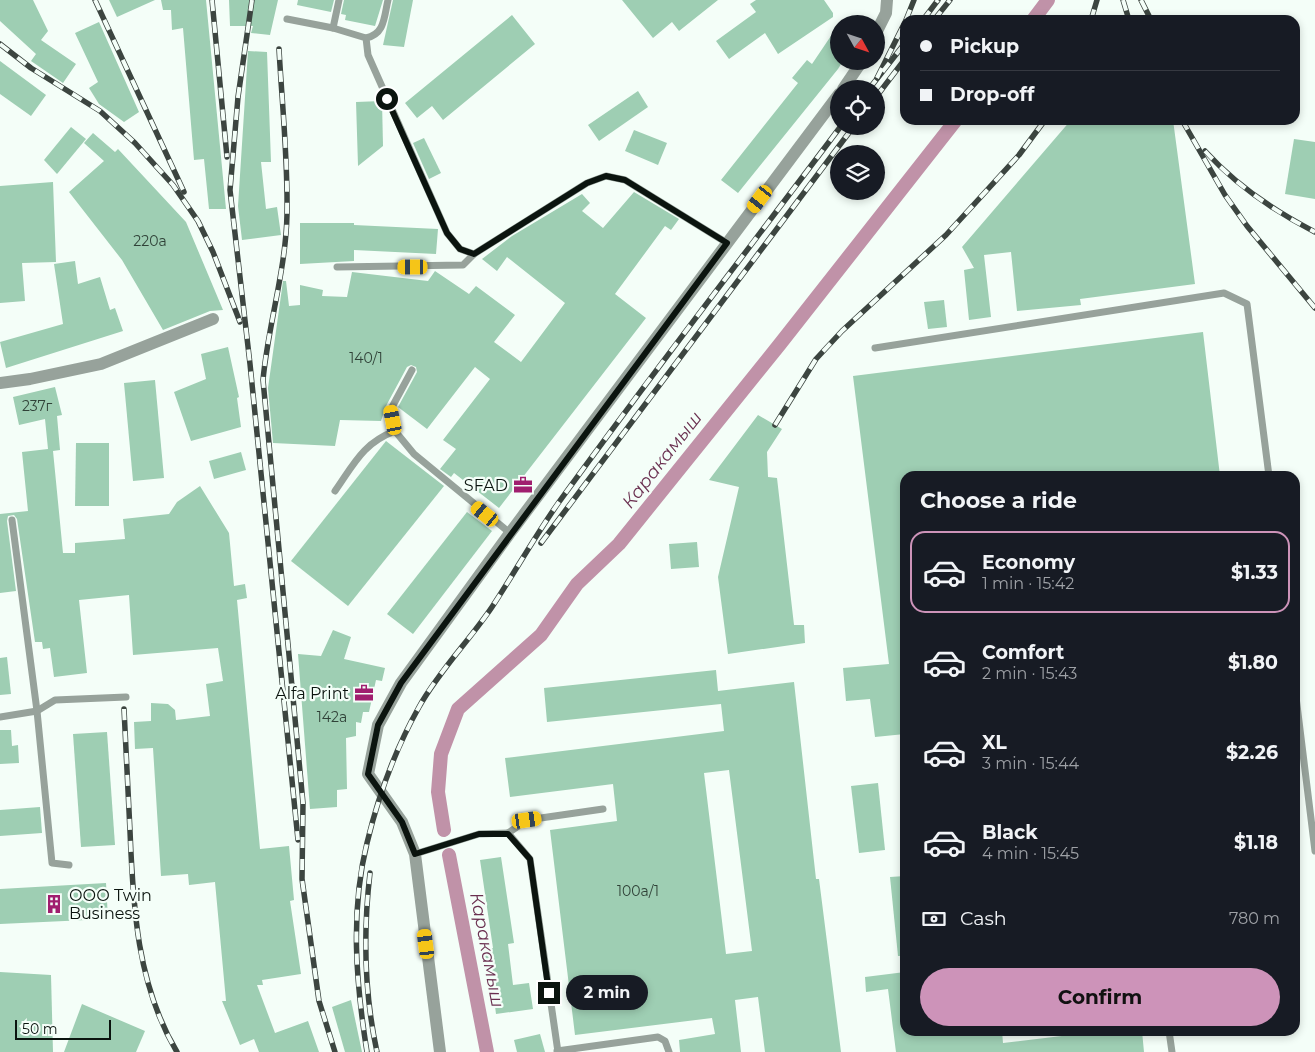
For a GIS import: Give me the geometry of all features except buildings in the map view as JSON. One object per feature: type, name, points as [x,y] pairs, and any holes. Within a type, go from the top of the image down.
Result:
[{"type":"street","points":[[885,15],[887,0]]},
{"type":"street","points":[[440,1052],[415,854],[402,822],[368,774],[378,725],[401,683],[510,533],[830,106]]},
{"type":"street","points":[[0,383],[30,379],[101,364],[213,319]]},
{"type":"lane","points":[[333,28],[339,0]]},
{"type":"lane","points":[[287,19],[333,28],[366,38],[374,36],[381,30],[388,0]]},
{"type":"lane","points":[[366,38],[368,55],[447,233],[460,249],[474,254]]},
{"type":"lane","points":[[337,267],[463,265],[474,254],[587,183],[606,176],[625,180],[727,243]]},
{"type":"lane","points":[[876,348],[1224,293],[1247,304],[1268,471]]},
{"type":"lane","points":[[412,370],[391,409],[395,431],[414,454],[510,533]]},
{"type":"lane","points":[[335,491],[369,444],[378,437],[395,431]]},
{"type":"lane","points":[[12,520],[37,711],[52,863],[69,865]]},
{"type":"lane","points":[[0,717],[37,711],[55,700],[126,697]]},
{"type":"lane","points":[[1300,730],[1315,851]]},
{"type":"lane","points":[[415,854],[479,834],[508,834],[527,820],[603,809]]},
{"type":"lane","points":[[508,834],[530,859],[557,1051],[658,1037],[665,1042],[669,1052]]},
{"type":"lane","points":[[1170,1036],[1172,1052]]},
{"type":"waterway","name":"Каракамыш","points":[[1037,15],[1048,0]]},
{"type":"waterway","name":"Каракамыш","points":[[444,830],[438,792],[441,754],[458,709],[541,635],[577,584],[619,544],[780,344],[952,125]]},
{"type":"waterway","name":"Каракамыш","points":[[449,855],[487,1052]]},
{"type":"railway","points":[[95,0],[184,192]]},
{"type":"railway","points":[[212,0],[227,157]]},
{"type":"railway","points":[[252,0],[238,97],[230,190],[250,364],[298,840]]},
{"type":"railway","points":[[908,15],[914,0]]},
{"type":"railway","points":[[927,15],[938,0]]},
{"type":"railway","points":[[938,15],[950,0]]},
{"type":"railway","points":[[1092,15],[1097,0]]},
{"type":"railway","points":[[1123,0],[1128,15]]},
{"type":"railway","points":[[1141,0],[1148,15]]},
{"type":"railway","points":[[877,78],[900,32]]},
{"type":"railway","points":[[0,44],[31,68],[100,111],[135,143],[173,185],[198,221],[213,252],[240,322]]},
{"type":"railway","points":[[279,49],[286,152],[286,235],[263,380],[303,803],[302,879],[319,1001],[335,1052]]},
{"type":"railway","points":[[876,80],[900,49]]},
{"type":"railway","points":[[885,85],[900,66]]},
{"type":"railway","points":[[775,425],[816,359],[842,331],[946,235],[1019,155],[1041,125]]},
{"type":"railway","points":[[1185,125],[1225,195],[1247,226],[1315,308]]},
{"type":"railway","points":[[367,1052],[356,948],[358,895],[367,843],[382,791],[395,756],[419,707],[436,681],[492,607],[559,502],[834,135]]},
{"type":"railway","points":[[541,543],[847,135]]},
{"type":"railway","points":[[1205,151],[1256,196],[1315,232]]},
{"type":"railway","points":[[124,709],[133,888],[140,945],[145,973],[153,1000],[177,1052]]},
{"type":"railway","points":[[370,873],[366,918],[366,962],[369,1007],[377,1052]]},
{"type":"place","name":"SFAD","points":[[523,485]]},
{"type":"place","name":"Alfa Print","points":[[364,693]]},
{"type":"place","name":"ООО Twin Business","points":[[54,904]]},
{"type":"route","points":[[387,99],[447,233],[460,249],[474,254],[587,183],[606,176],[625,180],[727,243],[510,533],[401,683],[378,725],[368,774],[402,822],[415,854],[479,834],[508,834],[530,859],[549,993]]}]
